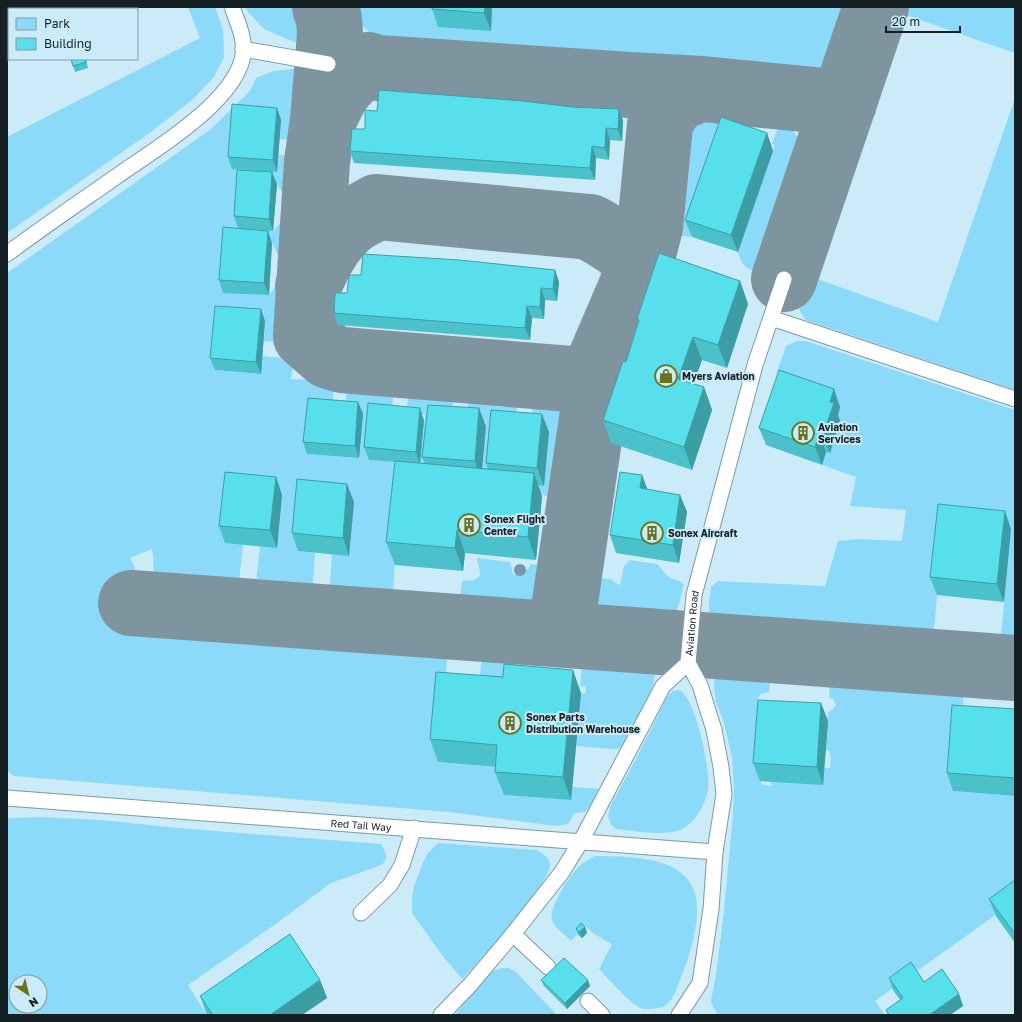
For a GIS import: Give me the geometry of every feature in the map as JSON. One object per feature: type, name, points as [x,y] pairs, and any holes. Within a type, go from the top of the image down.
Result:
[{"type":"lane","points":[[7,254],[192,123],[230,85],[242,60],[243,49],[242,33],[232,7]]},
{"type":"lane","points":[[243,49],[328,64]]},
{"type":"lane","name":"Aviation Road","points":[[679,1015],[700,983],[710,909],[715,852],[724,794],[721,767],[714,730],[700,685],[688,663],[694,595],[755,365],[784,279]]},
{"type":"lane","points":[[771,318],[1015,399]]},
{"type":"lane","points":[[441,1015],[469,986],[513,934],[562,872],[581,841],[663,686],[688,663]]},
{"type":"lane","name":"Red Tail Way","points":[[7,798],[715,852]]},
{"type":"lane","points":[[361,913],[390,885],[402,865],[414,828]]},
{"type":"lane","points":[[513,934],[548,967]]},
{"type":"lane","points":[[588,1001],[602,1015]]},
{"type":"green space","points":[[188,7],[215,7],[223,30],[224,57],[214,77],[192,100],[148,134],[7,233],[7,137],[200,38]]},
{"type":"green space","points":[[245,7],[304,7],[317,46],[299,44],[264,29]]},
{"type":"green space","points":[[346,7],[855,7],[843,48],[832,66],[825,73],[813,80],[792,84],[401,52],[370,33],[350,14]]},
{"type":"green space","points":[[899,7],[1015,7],[1015,53],[897,12]]},
{"type":"green space","points":[[294,69],[306,75],[315,82],[311,142],[280,139],[281,120],[277,172],[279,155],[309,157],[308,202],[288,202],[277,184],[273,231],[287,215],[306,217],[302,265],[283,264],[272,243],[223,292],[269,295],[282,278],[301,279],[295,343],[264,341],[265,321],[215,370],[260,374],[262,356],[294,359],[291,379],[334,381],[332,412],[308,454],[359,458],[344,413],[348,381],[394,385],[392,408],[369,460],[420,464],[425,415],[407,409],[409,386],[455,390],[452,409],[427,486],[395,565],[392,602],[329,597],[332,554],[349,555],[354,502],[298,551],[315,553],[312,596],[255,591],[260,547],[277,548],[243,545],[238,590],[162,584],[154,579],[152,549],[130,558],[136,571],[137,581],[124,582],[122,621],[448,648],[438,762],[505,768],[504,795],[571,800],[572,787],[601,789],[595,800],[585,812],[575,813],[568,824],[557,826],[449,812],[14,776],[7,771],[7,273],[211,129],[250,91],[256,78],[273,71]]},
{"type":"green space","points":[[1015,98],[1015,390],[806,320],[800,310],[799,301],[805,281],[812,277],[938,322]]},
{"type":"green space","points":[[709,108],[733,108],[735,112],[692,237],[671,235],[668,232],[679,127],[684,118]]},
{"type":"green space","points":[[781,119],[787,123],[798,139],[802,151],[803,165],[776,249],[766,274],[756,272],[745,266],[738,252],[775,145],[772,144]]},
{"type":"green space","points":[[796,341],[806,341],[1015,410],[1015,649],[1000,647],[1011,529],[937,595],[933,641],[724,627],[713,621],[709,612],[709,599],[711,587],[718,581],[825,586],[838,541],[860,539],[902,541],[906,510],[850,506],[856,477],[822,465],[826,452],[830,453],[840,421],[780,381],[777,372],[786,346]]},
{"type":"green space","points":[[468,390],[518,395],[515,429],[492,481],[479,486],[486,422],[475,419],[468,410]]},
{"type":"green space","points":[[534,396],[573,400],[584,414],[571,499],[545,496],[538,492],[539,485],[544,485],[549,432],[530,431]]},
{"type":"green space","points":[[477,558],[510,562],[513,574],[526,571],[531,564],[536,565],[546,560],[560,561],[553,600],[548,607],[531,613],[459,607],[462,581],[474,580],[480,576]]},
{"type":"green space","points":[[630,560],[657,564],[667,576],[684,585],[676,614],[671,620],[658,622],[623,621],[597,618],[585,613],[581,603],[583,580],[593,578],[606,579],[612,580],[620,585],[624,566]]},
{"type":"green space","points":[[482,648],[516,650],[512,687],[479,693]]},
{"type":"green space","points":[[583,656],[649,660],[654,668],[655,678],[639,718],[625,744],[618,749],[576,746],[581,693],[585,694],[586,687],[580,686]]},
{"type":"green space","points":[[720,667],[771,669],[769,692],[760,694],[757,701],[759,703],[761,784],[771,786],[771,782],[824,768],[830,768],[830,751],[825,750],[828,712],[836,705],[833,699],[829,697],[831,673],[964,684],[963,706],[960,704],[957,706],[953,791],[1015,796],[1015,901],[875,1001],[885,1015],[718,1015],[713,1007],[711,1001],[716,975],[724,911],[734,787],[732,758],[724,723],[716,702],[714,688],[715,673]]},
{"type":"green space","points":[[679,690],[691,706],[705,752],[708,790],[705,801],[696,818],[682,829],[667,833],[649,833],[616,829],[611,824],[609,819],[610,807],[667,697],[673,691]]},
{"type":"green space","points":[[41,817],[101,820],[178,828],[381,844],[386,859],[379,866],[331,883],[277,923],[188,985],[207,1015],[7,1015],[7,819]]},
{"type":"green space","points":[[438,843],[536,850],[541,852],[550,862],[547,875],[526,905],[462,979],[442,955],[412,913],[414,886],[428,853]]},
{"type":"green space","points":[[595,856],[614,856],[655,861],[672,867],[681,873],[692,886],[696,896],[697,907],[695,933],[688,959],[675,993],[672,999],[665,1006],[647,1009],[639,1007],[627,998],[599,969],[612,944],[594,934],[585,926],[571,941],[552,921],[553,908],[565,884],[579,866]]},
{"type":"green space","points":[[508,968],[516,972],[557,1015],[455,1015],[474,990],[492,971]]},
{"type":"building","points":[[432,7],[485,7],[484,13],[432,9]]},
{"type":"building","points":[[71,60],[85,60],[86,62],[73,66]]},
{"type":"building","points":[[379,90],[523,101],[572,107],[619,109],[618,129],[606,128],[605,148],[592,146],[590,168],[350,151],[352,129],[365,129],[365,110],[377,111]]},
{"type":"building","points":[[232,104],[277,108],[273,160],[228,157]]},
{"type":"building","points":[[721,117],[767,133],[731,235],[685,220]]},
{"type":"building","points":[[237,170],[272,172],[269,219],[234,216]]},
{"type":"building","points":[[223,227],[268,231],[264,283],[219,280]]},
{"type":"building","name":"Myers Aviation","points":[[659,253],[740,281],[718,345],[693,337],[678,379],[704,387],[684,447],[603,420],[623,361],[626,362],[639,320],[637,319]]},
{"type":"building","points":[[363,254],[459,260],[555,270],[553,289],[541,288],[540,307],[527,306],[525,328],[334,313],[335,293],[347,293],[349,275],[361,275]]},
{"type":"building","points":[[215,306],[261,309],[256,362],[210,358]]},
{"type":"building","name":"Aviation Services","points":[[779,370],[834,389],[830,402],[834,403],[823,435],[819,434],[815,447],[759,428]]},
{"type":"building","points":[[308,398],[358,402],[355,446],[303,442]]},
{"type":"building","points":[[368,403],[420,408],[416,452],[364,447]]},
{"type":"building","points":[[428,405],[479,408],[475,461],[422,457]]},
{"type":"building","points":[[491,410],[542,414],[537,468],[486,463]]},
{"type":"building","name":"Sonex Flight Center","points":[[395,461],[534,473],[528,537],[457,530],[455,548],[386,542]]},
{"type":"building","points":[[225,472],[276,477],[270,530],[219,526]]},
{"type":"building","name":"Sonex Aircraft","points":[[620,472],[642,475],[640,488],[680,495],[673,545],[610,535]]},
{"type":"building","points":[[297,479],[347,484],[343,538],[292,533]]},
{"type":"building","points":[[938,504],[1005,511],[997,584],[930,577]]},
{"type":"building","name":"Sonex Parts Distribution Warehouse","points":[[504,664],[573,670],[563,777],[495,772],[497,745],[430,739],[436,672],[503,677]]},
{"type":"building","points":[[758,700],[821,703],[817,767],[753,763]]},
{"type":"building","points":[[952,705],[1015,709],[1015,778],[947,773]]},
{"type":"building","points":[[1015,880],[1015,934],[989,899]]},
{"type":"building","points":[[581,923],[585,927],[579,932],[576,929]]},
{"type":"building","points":[[290,934],[320,980],[270,1015],[213,1015],[200,996]]},
{"type":"building","points":[[564,958],[588,980],[565,1003],[541,980]]},
{"type":"building","points":[[911,962],[924,982],[942,969],[959,994],[929,1015],[889,1015],[886,1010],[903,998],[889,978]]},
{"type":"taxiway","points":[[323,120],[330,35],[329,19],[325,7]]},
{"type":"taxiway","points":[[784,279],[876,7]]},
{"type":"taxiway","points":[[702,89],[681,97],[671,105],[663,117],[660,125],[650,227],[644,250],[631,288],[601,358],[592,374],[583,380],[342,360],[329,356],[306,336],[317,162],[323,120],[337,92],[357,71],[368,65],[378,68],[702,89],[844,103]]},
{"type":"taxiway","points":[[308,286],[321,259],[337,235],[352,221],[377,207],[590,227],[612,240],[625,250],[635,263],[637,271]]},
{"type":"taxiway","points":[[585,635],[570,624],[565,615],[565,602],[601,358]]},
{"type":"taxiway","points":[[131,603],[1015,668]]},
{"type":"place","name":"Myers Aviation","points":[[666,376]]},
{"type":"place","name":"Aviation Services","points":[[803,433]]},
{"type":"place","name":"Sonex Flight Center","points":[[469,525]]},
{"type":"place","name":"Sonex Aircraft","points":[[652,533]]},
{"type":"place","name":"Sonex Parts Distribution Warehouse","points":[[510,723]]}]
